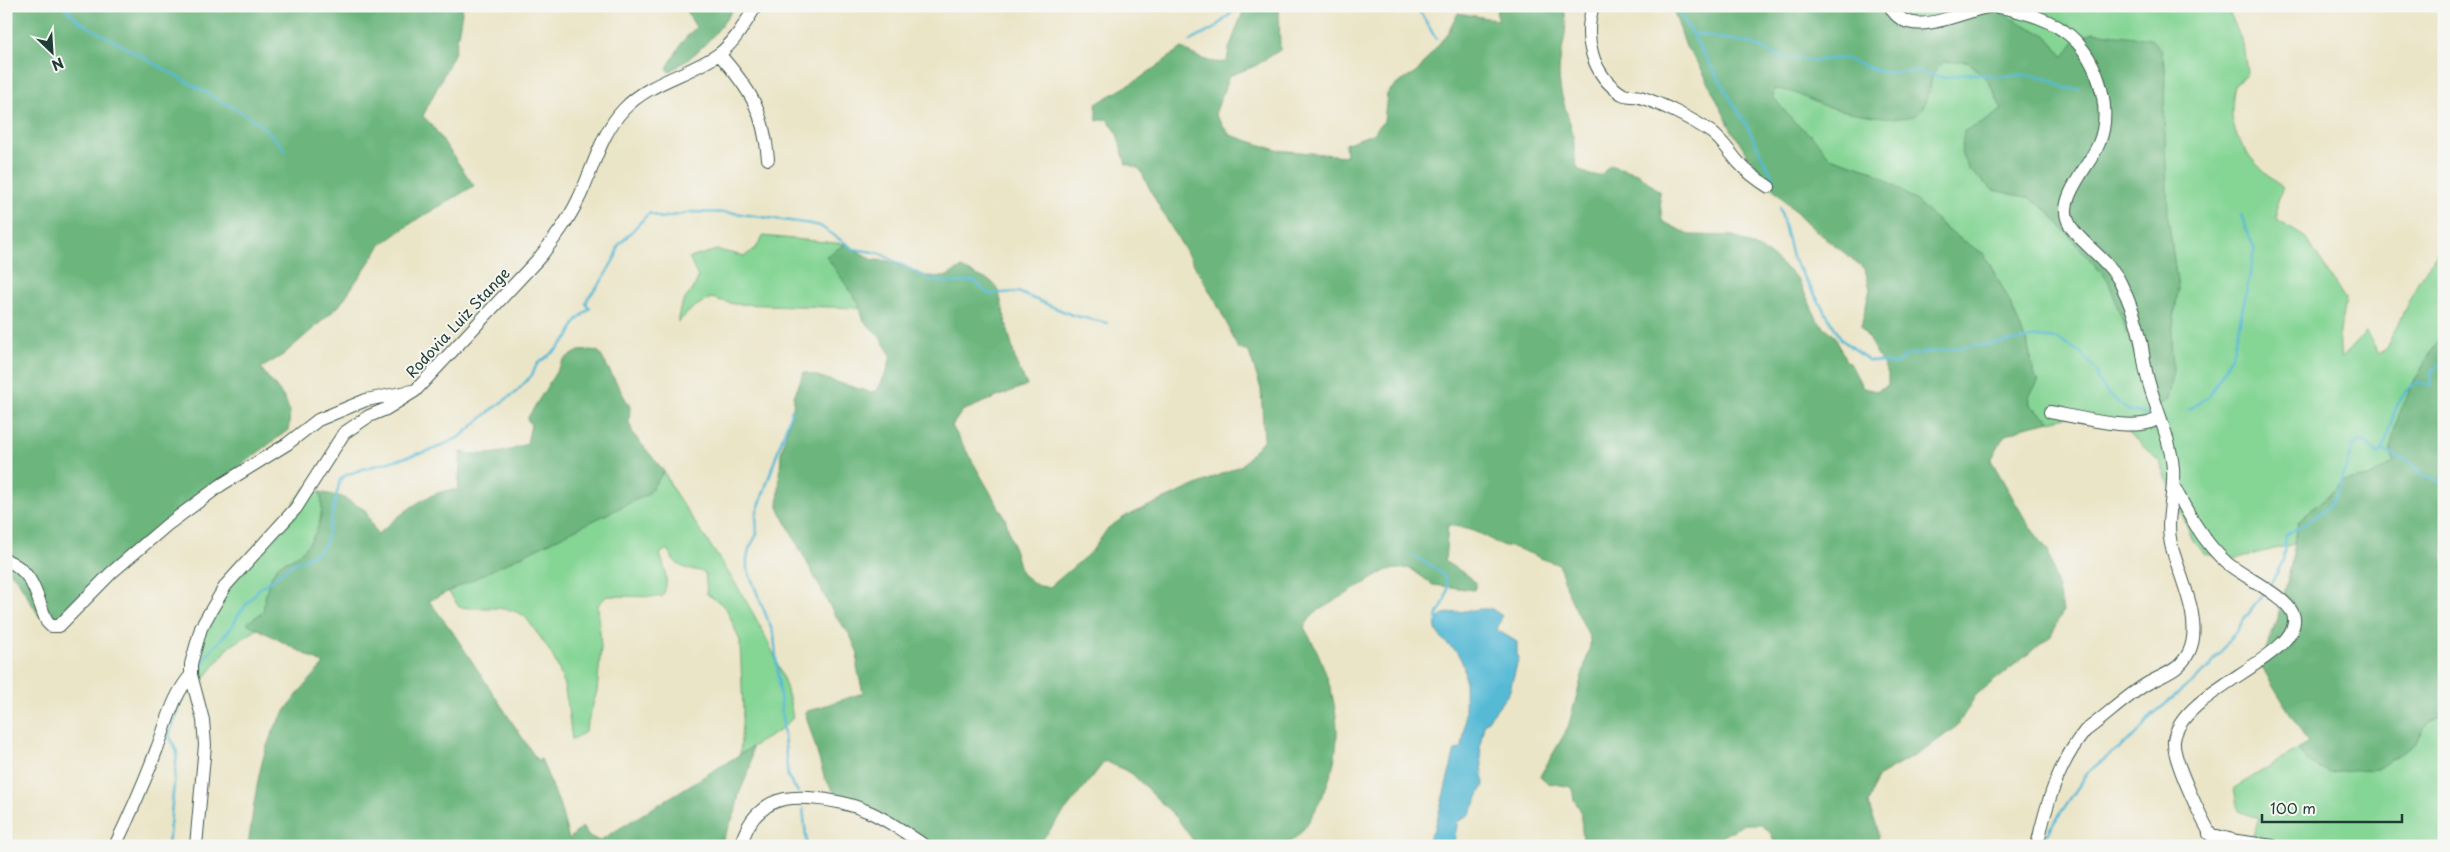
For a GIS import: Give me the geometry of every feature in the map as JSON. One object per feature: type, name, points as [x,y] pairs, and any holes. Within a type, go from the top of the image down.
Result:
[{"type":"street","name":"Rodovia Luiz Stange","points":[[196,846],[205,745],[202,720],[191,675],[191,664],[202,628],[226,585],[296,508],[333,446],[344,433],[356,424],[415,391],[540,257],[559,233],[578,201],[603,139],[625,108],[654,88],[719,54],[729,44],[756,6]]},
{"type":"street","points":[[1593,6],[1588,40],[1596,64],[1609,82],[1623,95],[1638,96],[1653,102],[1710,132],[1724,143],[1746,170],[1769,187]]},
{"type":"street","points":[[1890,6],[1900,19],[1918,24],[1930,23],[1981,7],[1993,6],[2024,12],[2065,31],[2087,56],[2103,99],[2105,122],[2100,141],[2090,163],[2068,196],[2067,220],[2109,265],[2120,282],[2140,337],[2146,374],[2173,467],[2169,535],[2191,613],[2191,648],[2179,667],[2146,685],[2085,731],[2078,740],[2055,782],[2042,822],[2038,846]]},
{"type":"street","points":[[719,54],[740,78],[757,104],[766,135],[768,159]]},
{"type":"street","points":[[6,560],[25,573],[36,590],[48,622],[52,626],[59,626],[111,573],[167,525],[221,486],[281,448],[318,420],[366,400],[406,390],[415,391]]},
{"type":"street","points":[[2050,412],[2130,424],[2146,424],[2154,422],[2159,417]]},
{"type":"street","points":[[2173,485],[2212,546],[2227,563],[2271,592],[2288,606],[2293,613],[2292,632],[2275,651],[2215,690],[2180,725],[2175,735],[2176,759],[2209,834],[2218,846]]},
{"type":"street","points":[[115,846],[157,749],[173,704],[182,686],[191,675]]},
{"type":"street","points":[[740,846],[753,819],[770,803],[788,798],[847,802],[868,811],[925,846]]},
{"type":"street","points":[[2209,834],[2237,841],[2273,846]]},
{"type":"green space","points":[[6,6],[463,6],[455,52],[423,116],[432,125],[474,186],[416,220],[381,245],[339,306],[283,355],[261,368],[287,404],[290,420],[288,430],[165,522],[57,624],[39,616],[19,582],[6,568]]},
{"type":"green space","points":[[683,6],[735,6],[721,26],[698,51],[669,72],[667,68],[683,41],[696,27]]},
{"type":"green space","points":[[1245,6],[1279,6],[1280,50],[1255,66],[1229,76],[1215,114],[1230,135],[1277,150],[1346,156],[1345,144],[1372,134],[1384,121],[1387,94],[1394,86],[1417,72],[1449,31],[1458,13],[1499,20],[1496,12],[1500,6],[1563,6],[1566,23],[1559,81],[1572,130],[1574,155],[1579,170],[1593,176],[1601,175],[1610,165],[1637,173],[1659,191],[1662,221],[1690,235],[1734,236],[1769,254],[1798,279],[1818,321],[1835,336],[1846,361],[1850,363],[1863,388],[1876,391],[1888,385],[1888,373],[1861,326],[1870,289],[1865,269],[1809,225],[1763,178],[1731,129],[1701,68],[1686,47],[1672,6],[1881,6],[1885,13],[1902,22],[1991,9],[2046,35],[2064,57],[2074,42],[2093,32],[2151,39],[2161,49],[2165,68],[2164,115],[2168,217],[2178,290],[2171,341],[2173,371],[2167,400],[2159,404],[2140,369],[2108,280],[2048,211],[2030,198],[1993,190],[1969,170],[1961,153],[1964,131],[1981,124],[2002,110],[1989,82],[1968,61],[1943,62],[1932,77],[1922,109],[1919,113],[1902,118],[1873,116],[1845,111],[1825,106],[1781,89],[1774,89],[1773,97],[1792,120],[1814,138],[1830,157],[1873,171],[1916,201],[1947,230],[1984,254],[2007,296],[2028,346],[2035,378],[2039,381],[2029,396],[2030,405],[2051,421],[2025,427],[2004,436],[1991,460],[2029,526],[2048,550],[2063,611],[2051,636],[1976,695],[1957,726],[1926,749],[1877,777],[1868,804],[1877,826],[1879,846],[1776,846],[1771,834],[1761,824],[1745,824],[1704,846],[1681,846],[1675,840],[1663,846],[1616,846],[1609,842],[1583,840],[1580,809],[1574,800],[1572,787],[1548,783],[1540,776],[1568,728],[1590,646],[1590,638],[1567,591],[1559,564],[1513,547],[1498,544],[1473,531],[1448,525],[1445,561],[1473,580],[1476,584],[1474,590],[1433,585],[1410,568],[1387,570],[1314,613],[1304,627],[1318,654],[1332,696],[1336,714],[1336,750],[1333,768],[1318,805],[1300,833],[1285,845],[1257,847],[1197,846],[1177,818],[1131,773],[1105,761],[1037,846],[920,846],[869,819],[835,793],[825,779],[805,712],[863,693],[857,667],[858,653],[850,635],[834,614],[778,507],[781,453],[793,408],[794,396],[804,372],[869,392],[877,391],[887,371],[891,355],[879,336],[864,321],[858,302],[826,256],[846,244],[873,260],[889,261],[926,276],[945,277],[961,268],[992,282],[998,289],[1016,363],[1027,385],[962,411],[952,426],[1005,518],[1021,573],[1038,586],[1050,587],[1092,551],[1108,528],[1126,516],[1242,465],[1264,439],[1261,389],[1249,352],[1238,349],[1228,325],[1151,192],[1140,169],[1126,164],[1116,131],[1107,119],[1097,121],[1096,104],[1139,79],[1182,48],[1209,61],[1227,62],[1229,49]]},
{"type":"green space","points":[[1881,6],[2227,6],[2243,44],[2247,73],[2235,84],[2232,111],[2234,127],[2247,153],[2268,176],[2283,188],[2277,200],[2277,220],[2306,238],[2345,299],[2339,338],[2341,358],[2366,332],[2379,353],[2385,350],[2419,280],[2444,243],[2444,330],[2412,385],[2396,426],[2390,453],[2395,462],[2369,477],[2344,481],[2298,522],[2295,544],[2234,559],[2205,554],[2194,542],[2159,461],[2123,428],[2075,415],[2051,421],[2030,405],[2029,396],[2039,381],[2035,378],[2028,346],[2007,296],[1984,254],[1947,230],[1916,201],[1873,171],[1830,157],[1814,138],[1792,120],[1773,97],[1774,89],[1790,90],[1825,106],[1865,114],[1930,93],[1932,76],[1943,61],[1968,61],[1989,82],[2002,110],[1981,124],[1964,132],[1993,190],[2030,198],[2048,211],[2108,280],[2118,304],[2173,371],[2171,341],[2178,290],[2168,217],[2164,115],[2165,68],[2064,57],[2046,35],[1902,22],[1885,13]]},
{"type":"green space","points":[[763,236],[846,244],[827,256],[858,302],[860,308],[734,304],[711,298],[694,307],[678,322],[683,302],[696,284],[698,277],[689,258],[717,250],[745,256],[756,248]]},
{"type":"green space","points":[[2444,330],[2444,715],[2427,724],[2415,744],[2377,769],[2330,773],[2307,761],[2298,749],[2308,743],[2260,664],[2284,594],[2298,522],[2344,481],[2369,477],[2394,462],[2391,448],[2399,414],[2417,376]]},
{"type":"green space","points":[[591,350],[599,352],[630,407],[629,423],[634,435],[664,471],[648,494],[429,601],[452,631],[537,760],[541,759],[559,803],[569,839],[582,827],[589,836],[599,841],[752,747],[750,768],[739,794],[735,813],[720,846],[248,846],[261,766],[271,735],[294,699],[324,664],[247,623],[263,612],[269,583],[277,567],[298,555],[314,535],[322,509],[320,492],[342,497],[365,510],[377,535],[414,505],[436,494],[458,490],[461,452],[495,453],[527,443],[531,425],[527,419],[564,359],[579,351]]},
{"type":"green space","points":[[664,471],[672,488],[726,569],[761,628],[776,658],[786,688],[793,718],[779,731],[740,754],[743,710],[740,641],[727,610],[707,594],[705,572],[692,570],[678,564],[667,549],[660,554],[666,581],[662,597],[607,596],[598,605],[601,648],[597,691],[585,732],[572,740],[564,684],[560,672],[547,647],[527,619],[523,615],[508,610],[459,607],[448,591],[648,494]]},
{"type":"green space","points":[[306,487],[320,492],[322,501],[320,518],[314,535],[298,555],[279,565],[271,577],[263,612],[247,623],[258,629],[229,647],[199,685],[191,653],[204,622]]},
{"type":"green space","points":[[2444,715],[2444,846],[2267,846],[2250,844],[2259,818],[2238,811],[2234,788],[2298,749],[2307,761],[2415,744],[2427,724]]},
{"type":"water","points":[[1492,609],[1502,616],[1497,630],[1517,642],[1517,655],[1519,657],[1509,693],[1484,725],[1480,745],[1484,785],[1470,814],[1458,821],[1453,846],[1424,846],[1435,828],[1455,750],[1461,749],[1463,743],[1465,722],[1464,666],[1458,654],[1437,631],[1437,620],[1443,614]]},
{"type":"waterway","points":[[63,6],[80,22],[248,116],[267,130],[286,151]]},
{"type":"waterway","points":[[1190,41],[1215,28],[1239,6]]},
{"type":"waterway","points":[[1413,6],[1421,13],[1436,39]]},
{"type":"waterway","points":[[1675,6],[1747,126],[1773,178]]},
{"type":"waterway","points":[[1690,33],[1749,43],[1778,56],[1812,61],[1842,58],[1882,72],[1918,72],[1946,78],[1966,73],[1997,76],[2028,75],[2052,80],[2064,88],[2079,89]]},
{"type":"waterway","points":[[1780,208],[1792,257],[1842,340],[1868,360],[1896,364],[1907,355],[2040,337],[2057,339],[2081,353],[2097,371],[2098,380],[2108,394],[2128,410],[2149,415]]},
{"type":"waterway","points":[[200,672],[207,655],[233,626],[238,615],[259,589],[293,564],[317,553],[325,545],[340,480],[346,475],[363,469],[432,450],[460,437],[516,392],[532,375],[537,364],[556,350],[569,336],[576,321],[590,308],[586,304],[588,298],[601,282],[616,256],[618,246],[649,213],[661,218],[693,212],[734,213],[820,226],[854,249],[879,253],[931,280],[949,283],[974,281],[988,294],[1018,292],[1072,315],[1107,323]]},
{"type":"waterway","points":[[2189,410],[2209,396],[2234,349],[2255,250],[2241,215]]},
{"type":"waterway","points":[[2271,584],[2283,561],[2286,535],[2327,509],[2340,487],[2352,447],[2357,442],[2366,442],[2379,455],[2402,397],[2408,389],[2417,383],[2430,386],[2432,370],[2444,360]]},
{"type":"waterway","points":[[792,410],[756,515],[757,534],[749,549],[747,568],[774,635],[788,777],[798,792]]},
{"type":"waterway","points":[[2382,451],[2409,461],[2423,475],[2444,483]]},
{"type":"waterway","points":[[1411,555],[1433,566],[1444,576],[1447,583],[1445,599],[1436,617],[1438,623]]},
{"type":"waterway","points":[[2044,841],[2049,830],[2089,771],[2136,735],[2151,716],[2209,668],[2263,594]]},
{"type":"waterway","points":[[168,846],[177,752],[169,735],[185,693]]},
{"type":"waterway","points":[[803,808],[807,846]]}]
